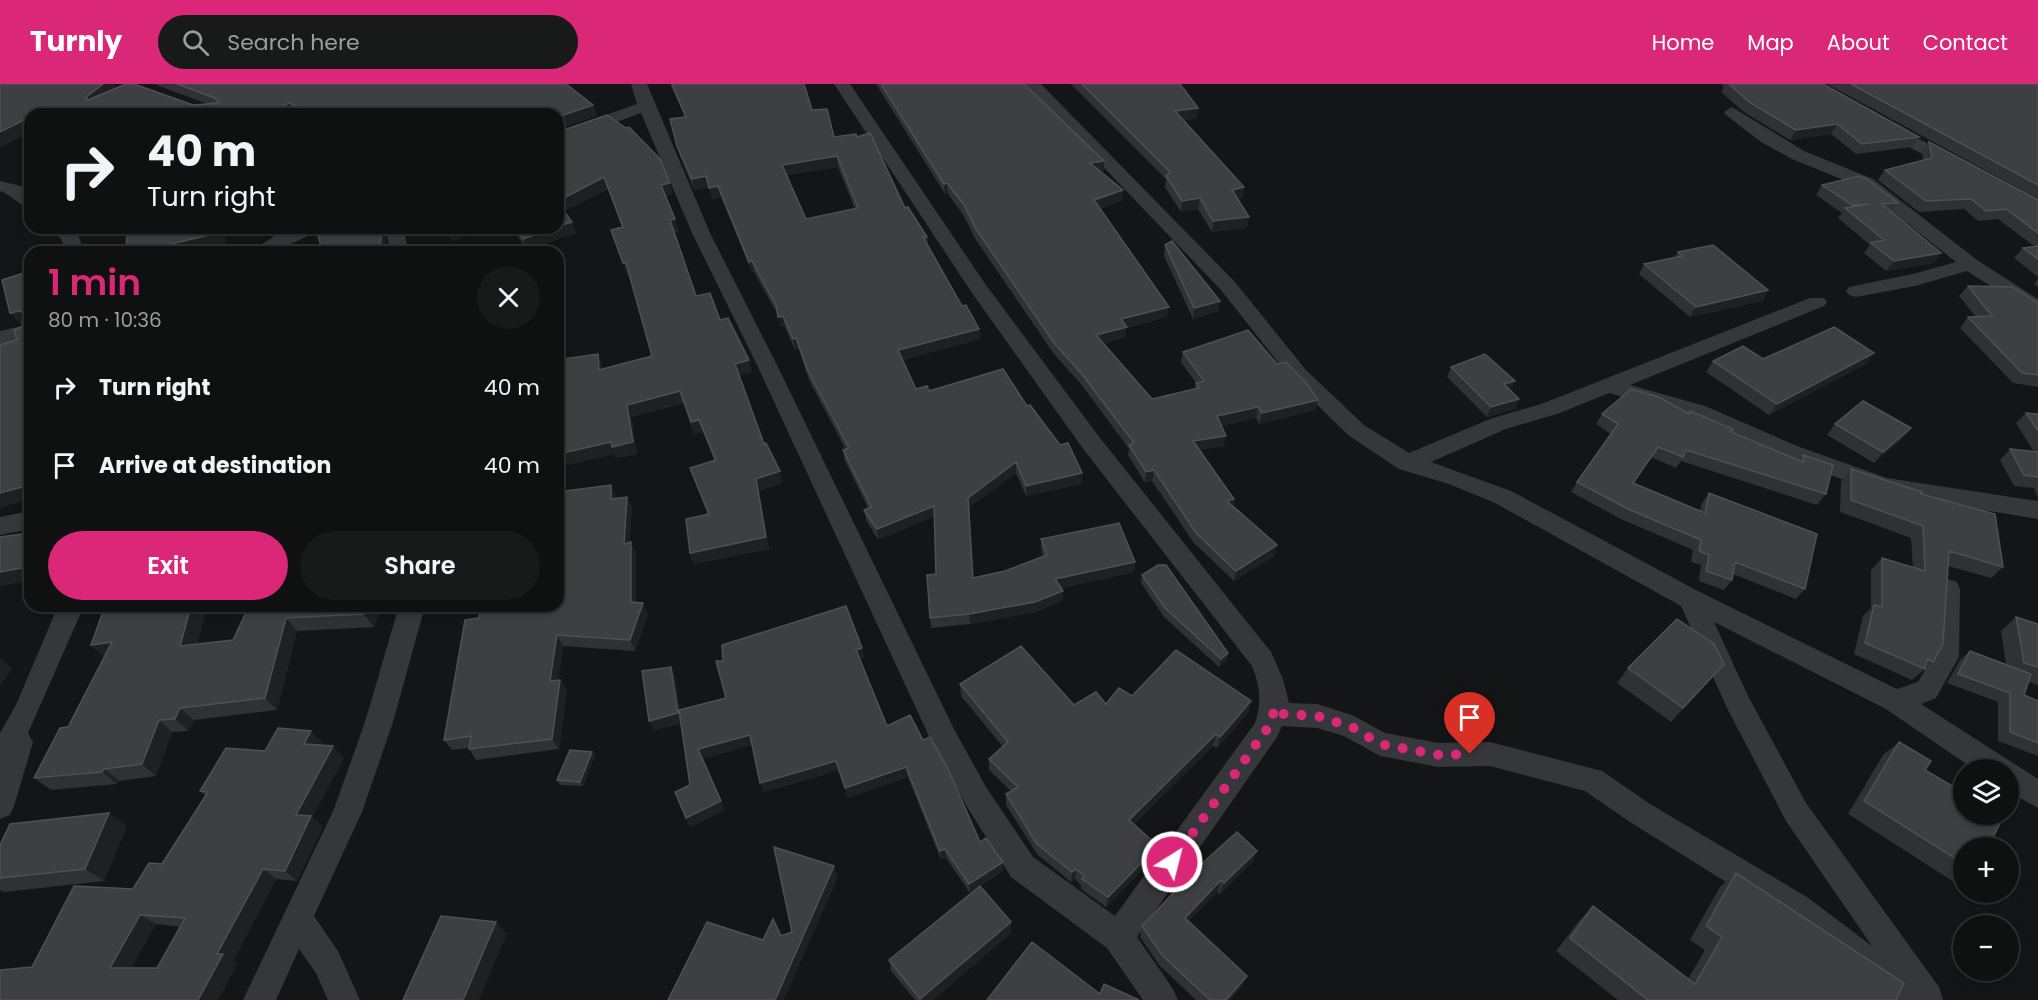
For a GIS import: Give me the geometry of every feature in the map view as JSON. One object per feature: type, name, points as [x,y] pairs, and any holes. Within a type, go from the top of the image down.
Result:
[{"type":"street","points":[[1032,84],[1228,286],[1299,375],[1356,430],[1407,463],[1456,478],[1503,497],[1691,599],[1895,701],[1983,759]]},
{"type":"street","points":[[846,85],[979,289],[1092,444],[1262,660],[1272,682],[1276,707],[1267,729],[1118,937]]},
{"type":"street","points":[[564,134],[636,91],[701,233],[767,365],[944,738],[970,786],[1022,867],[1118,937],[1162,1000]]},
{"type":"street","points":[[1732,112],[1767,138],[1798,155],[1867,183],[1970,264],[2038,308]]},
{"type":"street","points":[[1872,119],[1966,170]]},
{"type":"street","points":[[0,186],[15,190],[24,198]]},
{"type":"street","points":[[270,246],[294,234]]},
{"type":"street","points":[[1856,291],[1915,280],[1970,264]]},
{"type":"street","points":[[1407,463],[1498,424],[1552,408],[1817,302]]},
{"type":"street","points":[[0,338],[24,332]]},
{"type":"street","points":[[1606,385],[1697,411],[1789,452],[1885,486],[2038,510]]},
{"type":"street","points":[[1445,446],[1456,478]]},
{"type":"street","points":[[0,526],[24,521]]},
{"type":"street","points":[[1895,701],[1927,690],[1946,657],[1948,589]]},
{"type":"street","points":[[1691,599],[1736,700],[1796,812],[1929,1000]]},
{"type":"street","points":[[0,759],[27,710],[68,612]]},
{"type":"street","points":[[259,1000],[348,813],[379,723],[410,612]]},
{"type":"street","points":[[1276,707],[1282,714],[1317,716],[1352,727],[1380,744],[1439,755],[1490,753],[1592,780],[1640,813],[1796,908],[1919,1000]]},
{"type":"street","points":[[0,806],[27,710]]},
{"type":"street","points":[[2019,783],[2038,795]]},
{"type":"street","points":[[297,918],[327,962],[344,1000]]},
{"type":"building","points":[[0,84],[103,84],[86,97],[88,100],[126,84],[134,84],[193,105],[219,103],[215,98],[177,84],[566,84],[593,105],[564,115],[564,108],[300,108],[289,103],[279,108],[24,108],[24,120],[0,132]]},
{"type":"building","points":[[672,84],[804,84],[812,110],[827,109],[834,137],[856,134],[857,137],[870,133],[905,208],[908,207],[927,237],[923,237],[962,306],[966,305],[979,329],[898,350],[916,389],[927,386],[929,391],[1003,369],[1027,406],[1030,405],[1060,445],[1068,443],[1082,473],[1026,486],[1016,462],[968,498],[973,578],[1005,571],[1047,555],[1041,539],[1119,523],[1135,562],[1055,579],[1063,591],[1035,602],[969,614],[930,618],[927,575],[936,574],[934,506],[877,529],[864,510],[871,507],[843,450],[849,448],[807,369],[796,338],[793,339],[783,316],[778,317],[776,305],[752,261],[749,262],[718,186],[709,188],[706,176],[692,179],[677,146],[670,119],[686,117]],"holes":[[[837,156],[858,208],[806,219],[782,165]]]},
{"type":"building","points":[[881,84],[1024,84],[1104,161],[1090,163],[1123,190],[1094,200],[1169,307],[1121,319],[1127,327],[1096,335],[1152,399],[1199,388],[1196,383],[1204,381],[1183,352],[1248,330],[1277,364],[1286,362],[1307,384],[1318,400],[1262,413],[1258,407],[1217,416],[1226,436],[1193,441],[1234,499],[1227,501],[1277,545],[1236,571],[1196,533],[1154,470],[1146,472],[1129,445],[1134,443],[1081,373],[1054,343],[976,229],[964,205],[947,183],[944,184]]},
{"type":"building","points":[[1082,84],[1180,84],[1198,108],[1175,111],[1244,187],[1232,190],[1249,217],[1213,221],[1200,198],[1182,201],[1166,176],[1170,172]]},
{"type":"building","points":[[1729,84],[1823,84],[1919,137],[1862,144],[1837,124],[1796,130],[1749,102]]},
{"type":"building","points":[[1851,84],[2038,84],[2038,185]]},
{"type":"building","points":[[607,115],[626,128],[629,127],[660,159],[670,183],[661,185],[675,219],[670,220],[696,296],[710,293],[720,320],[728,318],[749,360],[735,364],[764,444],[766,443],[780,471],[756,479],[766,537],[690,553],[686,519],[709,514],[690,468],[716,460],[699,420],[691,422],[680,391],[627,405],[633,442],[612,447],[611,442],[564,453],[564,359],[598,354],[599,370],[652,356],[626,263],[623,263],[611,230],[623,227],[604,177],[564,198],[564,130]]},
{"type":"building","points":[[1929,142],[2038,200],[2038,233],[2006,209],[1986,211],[1971,199],[1926,201],[1885,170],[1932,158]]},
{"type":"building","points":[[1859,176],[1867,179],[1898,203],[1882,204],[1941,253],[1894,261],[1871,243],[1884,240],[1845,208],[1869,204],[1852,205],[1822,185]]},
{"type":"building","points":[[564,211],[572,222],[564,224]]},
{"type":"building","points":[[127,234],[214,234],[163,246],[126,246]]},
{"type":"building","points":[[381,234],[380,246],[321,246],[318,236]]},
{"type":"building","points":[[519,234],[537,234],[523,239]]},
{"type":"building","points":[[1172,241],[1220,301],[1194,308],[1165,245]]},
{"type":"building","points":[[1713,245],[1768,290],[1696,307],[1644,264],[1682,256],[1678,252]]},
{"type":"building","points":[[2038,246],[2038,259],[2023,248]]},
{"type":"building","points":[[24,273],[24,487],[0,493],[0,345],[17,340],[14,330],[22,327],[23,313],[20,311],[10,313],[2,280]]},
{"type":"building","points":[[1968,286],[2013,287],[2038,303],[2038,375],[2022,373],[1968,317],[1992,316]]},
{"type":"building","points":[[1834,327],[1874,353],[1777,404],[1713,361],[1743,346],[1763,359]]},
{"type":"building","points":[[1485,354],[1515,381],[1504,384],[1519,399],[1491,407],[1451,367]]},
{"type":"building","points":[[1631,389],[1659,397],[1689,414],[1690,411],[1733,429],[1731,432],[1803,462],[1803,455],[1833,465],[1826,494],[1686,450],[1683,457],[1658,447],[1633,483],[1705,513],[1709,493],[1817,534],[1805,589],[1735,562],[1732,580],[1706,571],[1709,555],[1699,551],[1701,540],[1628,509],[1577,482],[1618,424],[1602,414]]},
{"type":"building","points":[[1863,401],[1911,428],[1883,452],[1835,424]]},
{"type":"building","points":[[2026,413],[2038,414],[2038,431]]},
{"type":"building","points":[[2010,449],[2038,452],[2038,477],[2024,475]]},
{"type":"building","points":[[1851,469],[1922,492],[1921,494],[1995,514],[2003,567],[1949,551],[1943,644],[1933,662],[1927,659],[1925,669],[1865,643],[1874,605],[1882,607],[1882,558],[1925,571],[1923,526],[1851,500]]},
{"type":"building","points":[[611,485],[611,499],[627,497],[624,544],[631,542],[631,602],[643,603],[630,640],[557,635],[550,681],[560,680],[552,739],[469,749],[471,736],[444,740],[465,620],[479,618],[480,612],[564,612],[564,491]]},
{"type":"building","points":[[24,534],[24,568],[0,572],[0,537]]},
{"type":"building","points":[[1158,565],[1166,565],[1228,653],[1221,659],[1165,608],[1142,575]]},
{"type":"building","points":[[846,606],[862,648],[856,650],[887,726],[910,715],[923,740],[930,737],[948,769],[980,842],[986,838],[1003,862],[969,884],[945,849],[940,851],[906,767],[845,788],[836,761],[760,783],[750,735],[698,749],[721,801],[686,818],[675,792],[690,785],[679,710],[726,698],[716,661],[723,661],[722,645]]},
{"type":"building","points":[[103,612],[189,612],[180,646],[233,640],[246,612],[365,612],[364,614],[286,618],[265,698],[180,708],[175,719],[159,720],[142,764],[104,769],[102,772],[34,778],[60,728],[68,727],[112,642],[91,645]]},
{"type":"building","points":[[2016,617],[2038,624],[2038,667],[2024,663]]},
{"type":"building","points":[[1677,619],[1714,644],[1724,664],[1683,708],[1628,668]]},
{"type":"building","points":[[1021,646],[1074,705],[1096,692],[1106,704],[1119,688],[1132,696],[1176,650],[1251,701],[1220,737],[1216,734],[1129,820],[1158,846],[1108,897],[1082,879],[1084,876],[1076,869],[1072,872],[1037,844],[1006,794],[1018,787],[989,759],[1008,742],[960,684]]},
{"type":"building","points":[[1970,651],[2031,674],[2024,695],[2038,701],[2038,743],[2010,732],[2010,693],[1958,674]]},
{"type":"building","points":[[671,667],[678,713],[649,721],[642,671]]},
{"type":"building","points":[[278,728],[311,731],[304,744],[333,746],[296,815],[311,816],[285,871],[263,869],[217,954],[223,954],[198,1000],[0,1000],[0,970],[32,967],[74,886],[133,889],[149,863],[162,864],[208,792],[200,791],[226,748],[265,751]],"holes":[[[140,915],[185,918],[157,968],[110,968]]]},
{"type":"building","points":[[1899,742],[1931,761],[1925,770],[1953,787],[1953,825],[1999,825],[1993,837],[1953,837],[1953,857],[1864,801]]},
{"type":"building","points":[[570,750],[592,752],[580,782],[557,780]]},
{"type":"building","points":[[109,813],[85,869],[0,878],[0,845],[10,824]]},
{"type":"building","points":[[1237,832],[1257,851],[1224,883],[1221,880],[1185,918],[1247,976],[1226,1000],[1210,1000],[1162,955],[1142,926],[1198,867]]},
{"type":"building","points":[[774,847],[834,866],[775,1000],[668,1000],[707,922],[763,940],[773,919],[781,936],[792,932]]},
{"type":"building","points":[[1736,873],[1904,983],[1896,1000],[1648,1000],[1570,938],[1593,906],[1695,984],[1722,937],[1706,926]]},
{"type":"building","points":[[980,886],[1011,922],[920,999],[889,960]]},
{"type":"building","points":[[441,916],[496,922],[463,1000],[403,1000]]},
{"type":"building","points":[[1032,942],[1100,994],[1104,984],[1139,1000],[987,1000]]},
{"type":"route","points":[[1172,862],[1267,729],[1276,707],[1282,714],[1317,716],[1352,727],[1380,744],[1439,755],[1470,754]]}]
